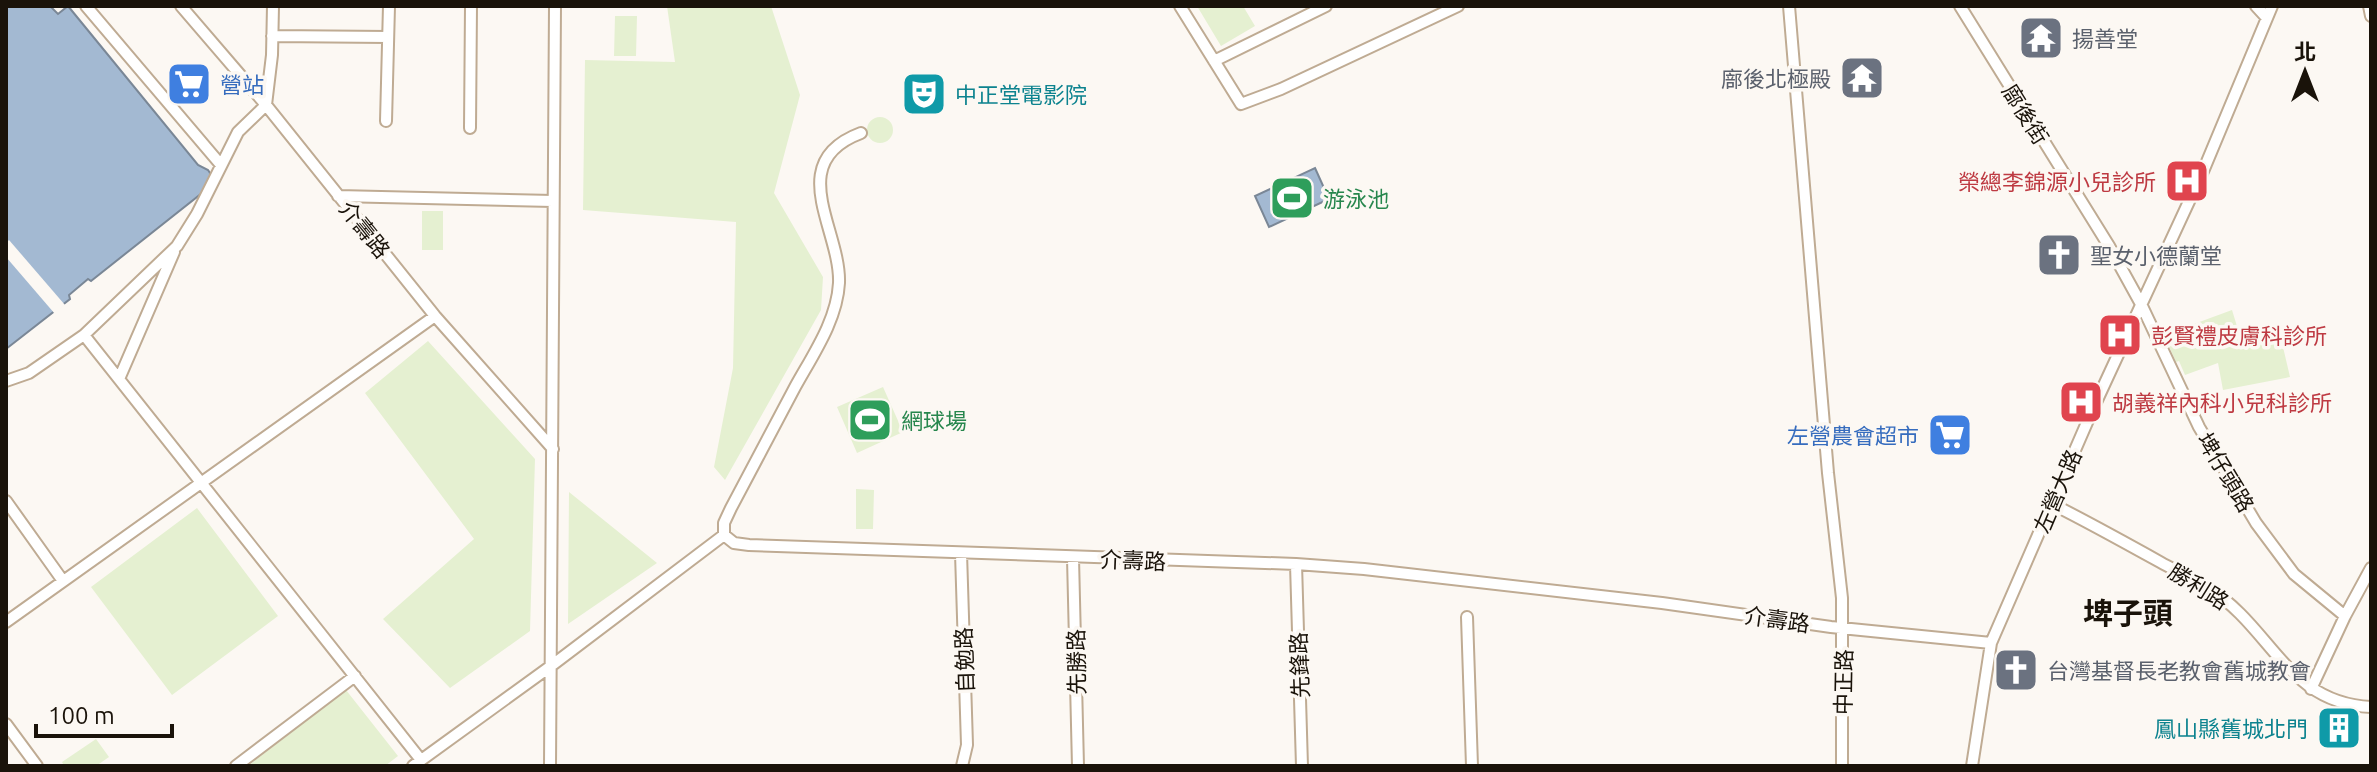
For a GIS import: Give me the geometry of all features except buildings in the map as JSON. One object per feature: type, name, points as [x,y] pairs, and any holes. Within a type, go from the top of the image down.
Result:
[{"type":"street","points":[[86,6],[221,165]]},
{"type":"street","name":"介壽路","points":[[181,6],[266,105],[435,316],[553,449]]},
{"type":"street","points":[[119,379],[177,246],[197,214],[238,132],[266,105],[273,6]]},
{"type":"street","points":[[386,121],[389,6]]},
{"type":"street","points":[[470,128],[471,6]]},
{"type":"street","points":[[550,766],[555,6]]},
{"type":"street","points":[[1180,6],[1241,104],[1281,89],[1458,6]]},
{"type":"street","points":[[1214,61],[1308,10],[1326,6]]},
{"type":"street","name":"中正路","points":[[1789,6],[1828,473],[1842,598],[1842,766]]},
{"type":"street","name":"廍後街","points":[[1960,6],[2109,246],[2141,304]]},
{"type":"street","points":[[2256,6],[2267,18]]},
{"type":"street","name":"左營大路","points":[[1972,766],[1991,643],[2204,169],[2272,6]]},
{"type":"street","points":[[2369,6],[2371,16]]},
{"type":"street","points":[[272,36],[388,37]]},
{"type":"street","points":[[84,335],[355,676],[417,763],[724,535],[724,523],[731,508],[831,320],[839,280],[820,184],[825,163],[836,147],[846,138],[861,133]]},
{"type":"street","points":[[338,196],[553,201]]},
{"type":"street","points":[[6,381],[29,373],[84,335],[177,246]]},
{"type":"street","name":"埤仔頭路","points":[[2141,304],[2199,427],[2256,523],[2294,574],[2345,616]]},
{"type":"street","points":[[8,617],[435,316]]},
{"type":"street","points":[[6,501],[63,581]]},
{"type":"street","name":"勝利路","points":[[2052,504],[2210,588],[2236,609],[2295,676],[2311,689],[2348,704],[2371,707]]},
{"type":"street","name":"介壽路","points":[[724,535],[734,543],[749,545],[1364,569],[1662,603],[1843,628],[1991,643]]},
{"type":"street","name":"自勉路","points":[[961,553],[967,745],[962,766]]},
{"type":"street","name":"先勝路","points":[[1073,558],[1078,766]]},
{"type":"street","name":"先鋒路","points":[[1296,564],[1302,766]]},
{"type":"street","points":[[2311,689],[2371,568]]},
{"type":"street","points":[[1467,617],[1472,766]]},
{"type":"street","points":[[236,766],[355,676]]},
{"type":"street","points":[[7,729],[37,766]]},
{"type":"green space","points":[[667,6],[771,6],[800,95],[774,193],[823,277],[821,310],[725,480],[714,467],[733,368],[736,222],[583,210],[585,60],[675,62]]},
{"type":"green space","points":[[1197,6],[1243,6],[1255,26],[1221,46]]},
{"type":"green space","points":[[615,16],[637,16],[636,56],[614,56]]},
{"type":"green space","points":[[880,117],[889,121],[893,130],[889,139],[880,143],[871,139],[867,130],[871,121]]},
{"type":"green space","points":[[422,211],[443,211],[443,250],[422,250]]},
{"type":"green space","points":[[2232,310],[2244,349],[2272,335],[2283,347],[2290,377],[2223,390],[2218,363],[2185,375],[2164,335]]},
{"type":"green space","points":[[428,341],[535,459],[530,631],[450,688],[383,619],[474,539],[365,393]]},
{"type":"green space","name":"網球場","points":[[883,387],[903,432],[857,453],[837,407]]},
{"type":"green space","points":[[856,489],[874,490],[873,529],[856,529]]},
{"type":"green space","points":[[569,492],[657,563],[568,624]]},
{"type":"green space","points":[[197,508],[278,616],[172,695],[91,587]]},
{"type":"green space","points":[[346,690],[398,756],[385,766],[248,766]]},
{"type":"green space","points":[[96,739],[109,757],[96,766],[64,766],[62,762]]},
{"type":"water","points":[[6,6],[50,6],[58,14],[68,6],[198,165],[212,176],[202,193],[91,281],[88,279],[69,295],[70,299],[6,349]]},
{"type":"water","name":"游泳池","points":[[1315,168],[1329,199],[1269,227],[1255,196]]},
{"type":"pier","points":[[9,240],[65,305],[55,314],[6,257],[6,243]]},
{"type":"place","name":"揚善堂","points":[[2041,38]]},
{"type":"place","name":"廍後北極殿","points":[[1862,78]]},
{"type":"place","name":"營站","points":[[189,84]]},
{"type":"place","name":"中正堂電影院","points":[[924,94]]},
{"type":"place","name":"榮總李錦源小兒診所","points":[[2187,181]]},
{"type":"place","name":"游泳池","points":[[1292,198]]},
{"type":"place","name":"聖女小德蘭堂","points":[[2059,255]]},
{"type":"place","name":"彭賢禮皮膚科診所","points":[[2120,335]]},
{"type":"place","name":"胡義祥內科小兒科診所","points":[[2081,402]]},
{"type":"place","name":"網球場","points":[[870,420]]},
{"type":"place","name":"左營農會超市","points":[[1950,435]]},
{"type":"place","name":"台灣基督長老教會舊城教會","points":[[2016,670]]},
{"type":"place","name":"鳳山縣舊城北門","points":[[2339,728]]},
{"type":"district","name":"埤子頭","points":[[2128,613]]}]
